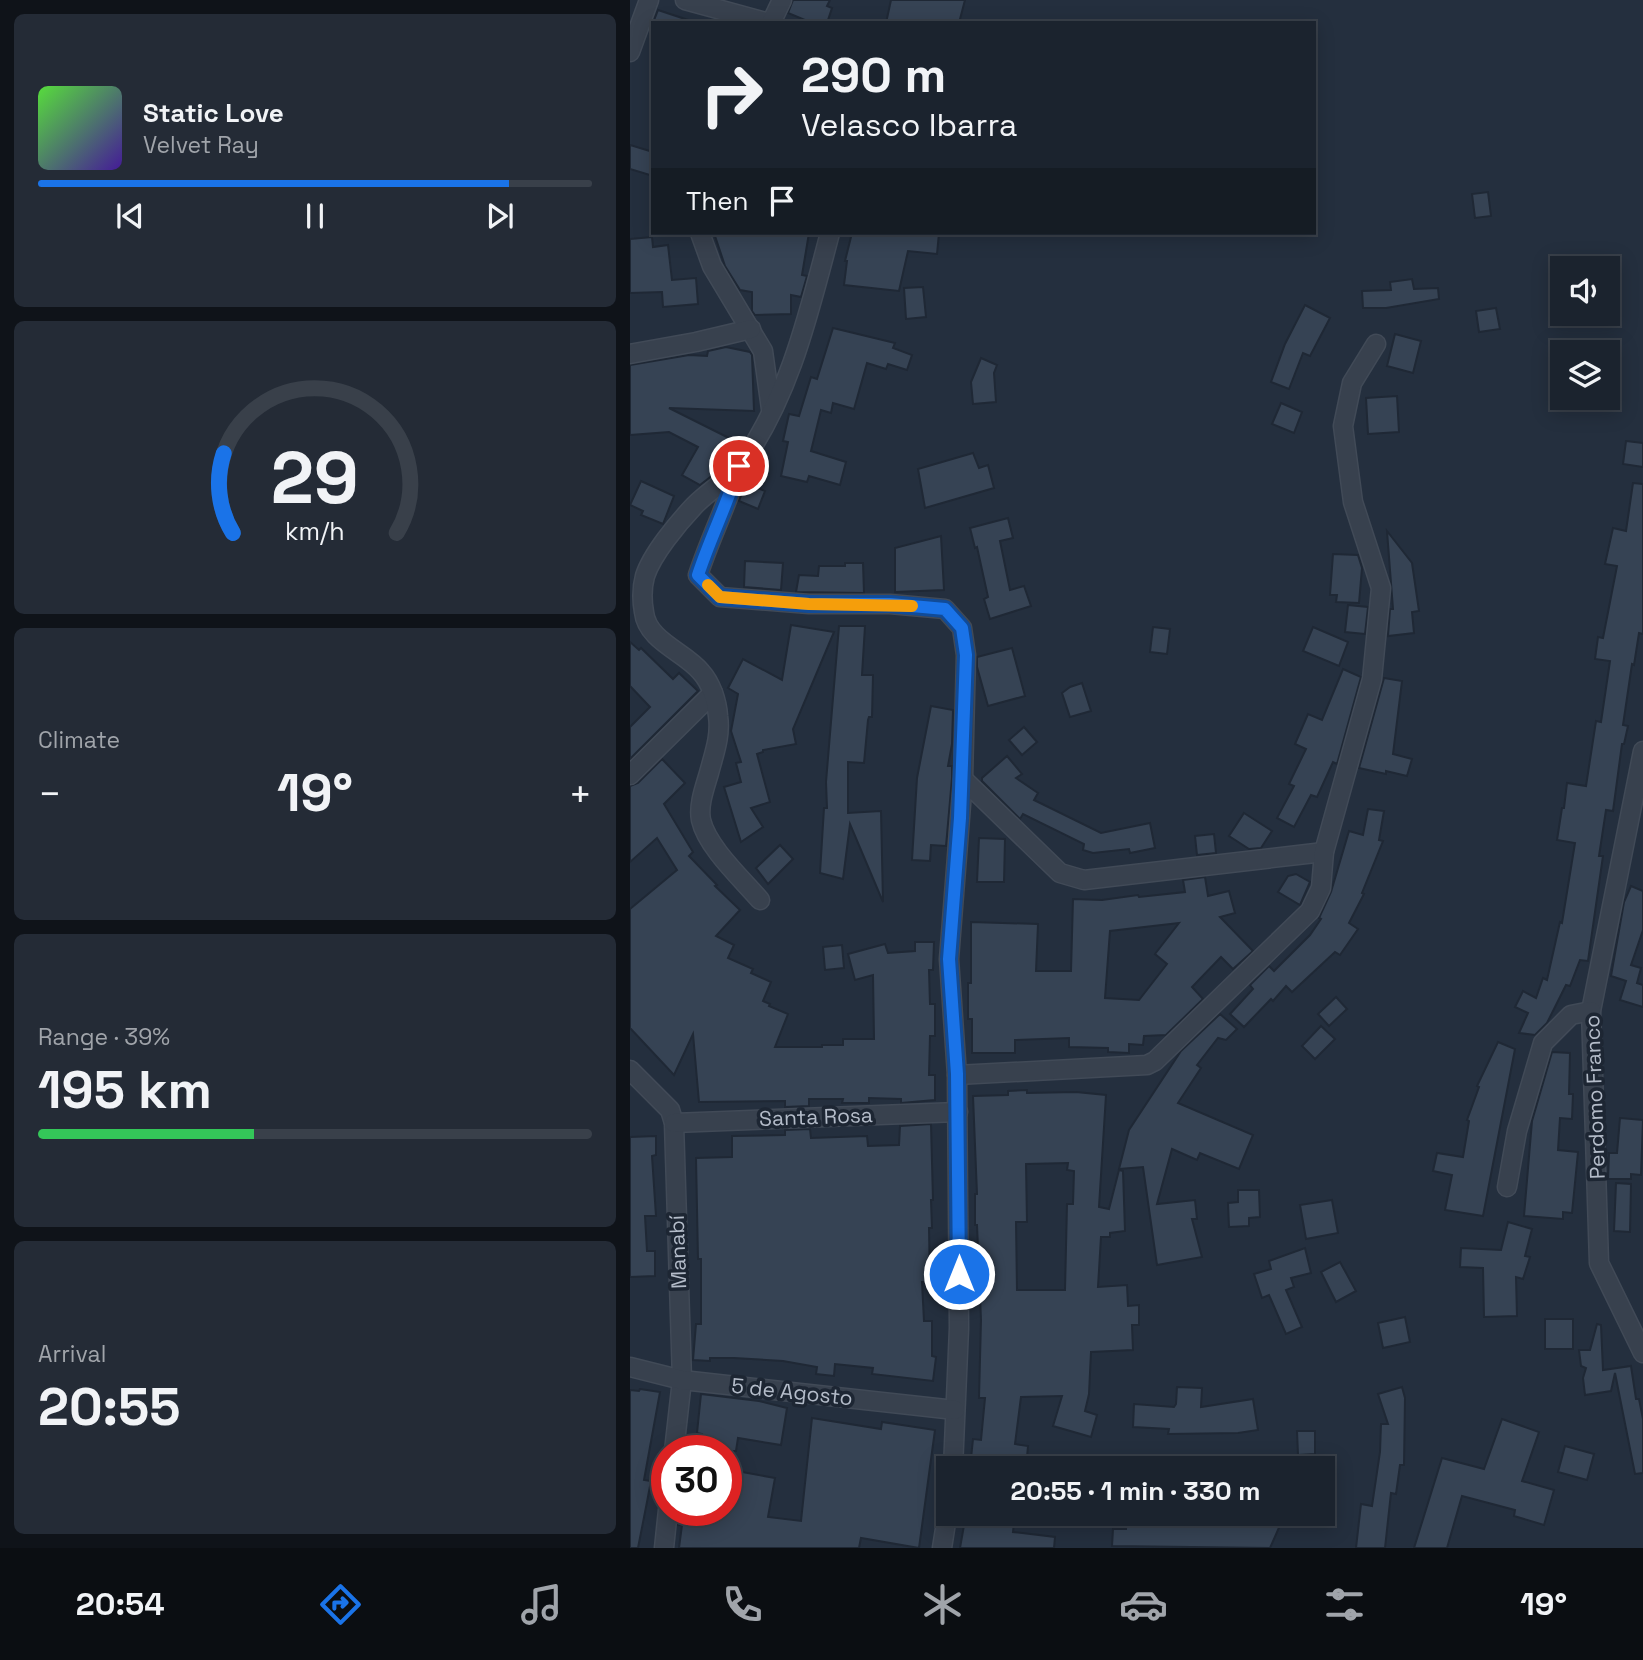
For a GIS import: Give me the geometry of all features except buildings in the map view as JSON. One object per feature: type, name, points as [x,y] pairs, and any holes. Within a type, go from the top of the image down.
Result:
[{"type":"street","points":[[630,52],[649,0]]},
{"type":"street","points":[[685,0],[763,21]]},
{"type":"street","points":[[771,21],[782,0]]},
{"type":"street","points":[[701,235],[712,266],[763,351],[771,409]]},
{"type":"street","points":[[830,235],[812,306],[793,363],[739,466],[698,575],[720,597],[809,604],[890,604],[945,609],[962,628],[966,655],[962,779],[949,959],[958,1112],[959,1328],[953,1456]]},
{"type":"street","points":[[630,354],[751,329]]},
{"type":"street","points":[[957,1074],[1133,1068],[1155,1061],[1310,911],[1321,888],[1324,852],[1372,679],[1381,588],[1353,502],[1343,426],[1352,383],[1376,344]]},
{"type":"street","points":[[739,466],[694,507],[654,557],[645,576],[644,616],[651,629],[701,672],[713,693],[719,717],[718,739],[703,794],[701,818],[708,837],[718,852],[760,900]]},
{"type":"street","points":[[630,775],[713,693]]},
{"type":"street","name":"Perdomo Franco","points":[[1643,751],[1591,1011],[1599,1263],[1643,1353]]},
{"type":"street","points":[[962,779],[1060,873],[1084,880],[1324,852]]},
{"type":"street","points":[[1507,1187],[1517,1130],[1544,1043],[1570,1015],[1591,1011]]},
{"type":"street","points":[[630,1070],[670,1110],[674,1123]]},
{"type":"street","name":"Santa Rosa","points":[[674,1123],[958,1112]]},
{"type":"street","name":"Manabí","points":[[674,1123],[682,1380],[676,1435]]},
{"type":"street","name":"5 de Agosto","points":[[630,1367],[682,1380],[955,1410]]},
{"type":"street","points":[[664,1548],[666,1526]]},
{"type":"street","points":[[942,1548],[945,1526]]},
{"type":"slow traffic","points":[[708,585],[720,597],[809,604],[912,606]]},
{"type":"route","points":[[739,466],[698,575],[720,597],[809,604],[890,604],[945,609],[962,628],[966,655],[962,779],[949,959],[957,1074],[959,1274]]}]
